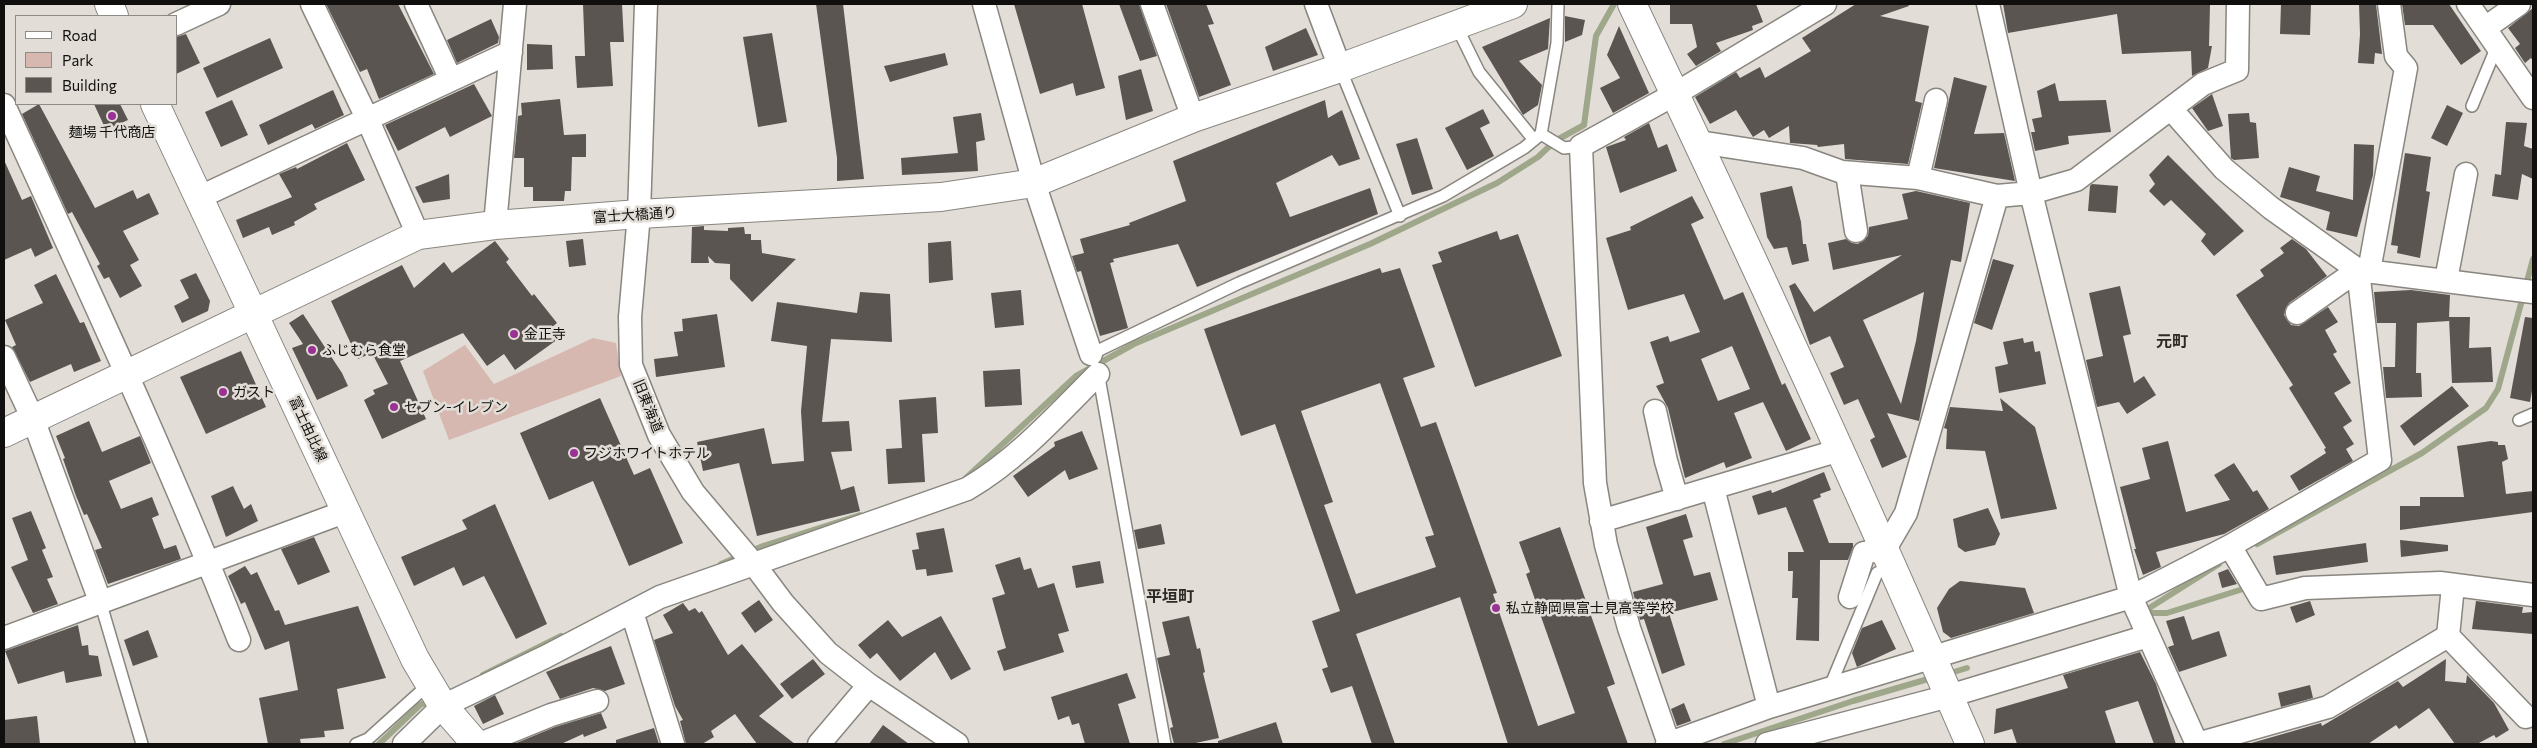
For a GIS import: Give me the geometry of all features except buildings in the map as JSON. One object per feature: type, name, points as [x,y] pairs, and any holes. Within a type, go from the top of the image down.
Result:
[{"type":"street","points":[[178,23],[218,4]]},
{"type":"street","points":[[312,4],[368,118],[418,235]]},
{"type":"street","points":[[416,4],[451,80]]},
{"type":"street","points":[[495,225],[514,4]]},
{"type":"street","name":"旧東海道","points":[[646,4],[639,214],[630,317],[631,365],[659,435],[693,492],[736,542],[783,603],[828,653],[869,686],[957,744]]},
{"type":"street","points":[[404,744],[436,695],[632,612],[660,597],[967,489],[992,474],[1014,456],[1095,364],[1034,183],[984,4]]},
{"type":"street","points":[[1152,4],[1193,118]]},
{"type":"street","points":[[1316,4],[1340,68]]},
{"type":"street","name":"富士大橋通り","points":[[4,433],[418,235],[495,225],[639,214],[940,197],[1034,183],[1193,118],[1340,68],[1513,4]]},
{"type":"street","points":[[1632,4],[1699,142],[1840,450],[1970,744]]},
{"type":"street","points":[[1825,4],[1675,94],[1572,147],[1596,483],[1601,521],[1629,628],[1668,744],[1769,707],[1933,657],[2132,600],[2380,460],[2364,270],[2406,68],[2396,56],[2389,4]]},
{"type":"street","points":[[1988,4],[2031,193],[2132,600],[2197,744],[2328,707],[2448,636]]},
{"type":"street","points":[[1699,142],[1803,158],[1847,173],[1918,178],[1998,196],[2031,193],[2076,180],[2203,84],[2237,70],[2238,4]]},
{"type":"street","points":[[2468,4],[2533,98]]},
{"type":"street","points":[[2491,37],[2519,4]]},
{"type":"street","points":[[200,197],[511,52]]},
{"type":"street","points":[[1918,178],[1936,100]]},
{"type":"street","points":[[8,103],[209,563],[240,640]]},
{"type":"street","name":"富士由比線","points":[[155,105],[346,511],[436,695],[476,744]]},
{"type":"street","points":[[2171,109],[2224,169],[2271,208],[2364,270],[2533,292]]},
{"type":"street","points":[[1847,173],[1856,231]]},
{"type":"street","points":[[2446,280],[2466,174]]},
{"type":"street","points":[[1888,558],[1906,513],[1998,196]]},
{"type":"street","points":[[2297,314],[2364,270]]},
{"type":"street","points":[[4,357],[33,419],[100,601]]},
{"type":"street","points":[[1655,411],[1677,499]]},
{"type":"street","points":[[1601,521],[1840,450]]},
{"type":"street","points":[[1713,488],[1769,707]]},
{"type":"street","points":[[4,638],[346,511]]},
{"type":"street","points":[[2230,546],[2260,599],[2305,588],[2430,583],[2533,595]]},
{"type":"street","points":[[1850,597],[1864,554],[1888,558]]},
{"type":"street","points":[[2453,586],[2448,636],[2526,717]]},
{"type":"street","points":[[632,612],[673,744]]},
{"type":"street","points":[[1767,744],[1949,696],[2147,634]]},
{"type":"street","points":[[819,744],[869,686]]},
{"type":"street","points":[[480,744],[551,715],[598,701]]},
{"type":"lane","points":[[1165,744],[1095,364],[1239,283],[1400,216],[1443,196],[1518,152],[1538,137],[1558,43],[1558,4]]},
{"type":"lane","points":[[1456,24],[1479,72],[1538,137],[1572,147]]},
{"type":"lane","points":[[2472,106],[2491,37]]},
{"type":"lane","points":[[1340,68],[1400,216]]},
{"type":"lane","points":[[2519,420],[2533,414]]},
{"type":"lane","points":[[1829,689],[1877,573],[1888,558]]},
{"type":"lane","points":[[100,601],[142,744]]},
{"type":"lane","points":[[356,744],[368,739],[436,695]]},
{"type":"green space","points":[[593,338],[616,343],[621,376],[449,440],[423,371],[465,345],[494,384]]},
{"type":"waterway","points":[[966,478],[1076,376],[1134,344],[1370,244],[1497,183],[1538,157],[1555,141],[1584,125],[1596,36],[1614,4]]},
{"type":"waterway","points":[[2257,544],[2422,453],[2486,408],[2498,389],[2533,259]]},
{"type":"waterway","points":[[721,564],[763,546],[860,515]]},
{"type":"waterway","points":[[2143,612],[2219,564]]},
{"type":"waterway","points":[[2144,613],[2167,613],[2243,589]]},
{"type":"waterway","points":[[483,675],[561,636]]},
{"type":"waterway","points":[[1947,674],[1967,668]]},
{"type":"waterway","points":[[1724,744],[1853,701],[1935,677]]},
{"type":"waterway","points":[[379,744],[420,705],[431,700]]},
{"type":"place","name":"麺場 千代商店","points":[[112,116]]},
{"type":"place","name":"金正寺","points":[[514,334]]},
{"type":"place","name":"ふじむら食堂","points":[[312,350]]},
{"type":"place","name":"ガスト","points":[[223,392]]},
{"type":"place","name":"セブン-イレブン","points":[[394,407]]},
{"type":"place","name":"フジホワイトホテル","points":[[574,453]]},
{"type":"place","name":"私立静岡県富士見高等学校","points":[[1496,608]]},
{"type":"district","name":"元町","points":[[2172,342]]},
{"type":"district","name":"平垣町","points":[[1170,597]]}]
